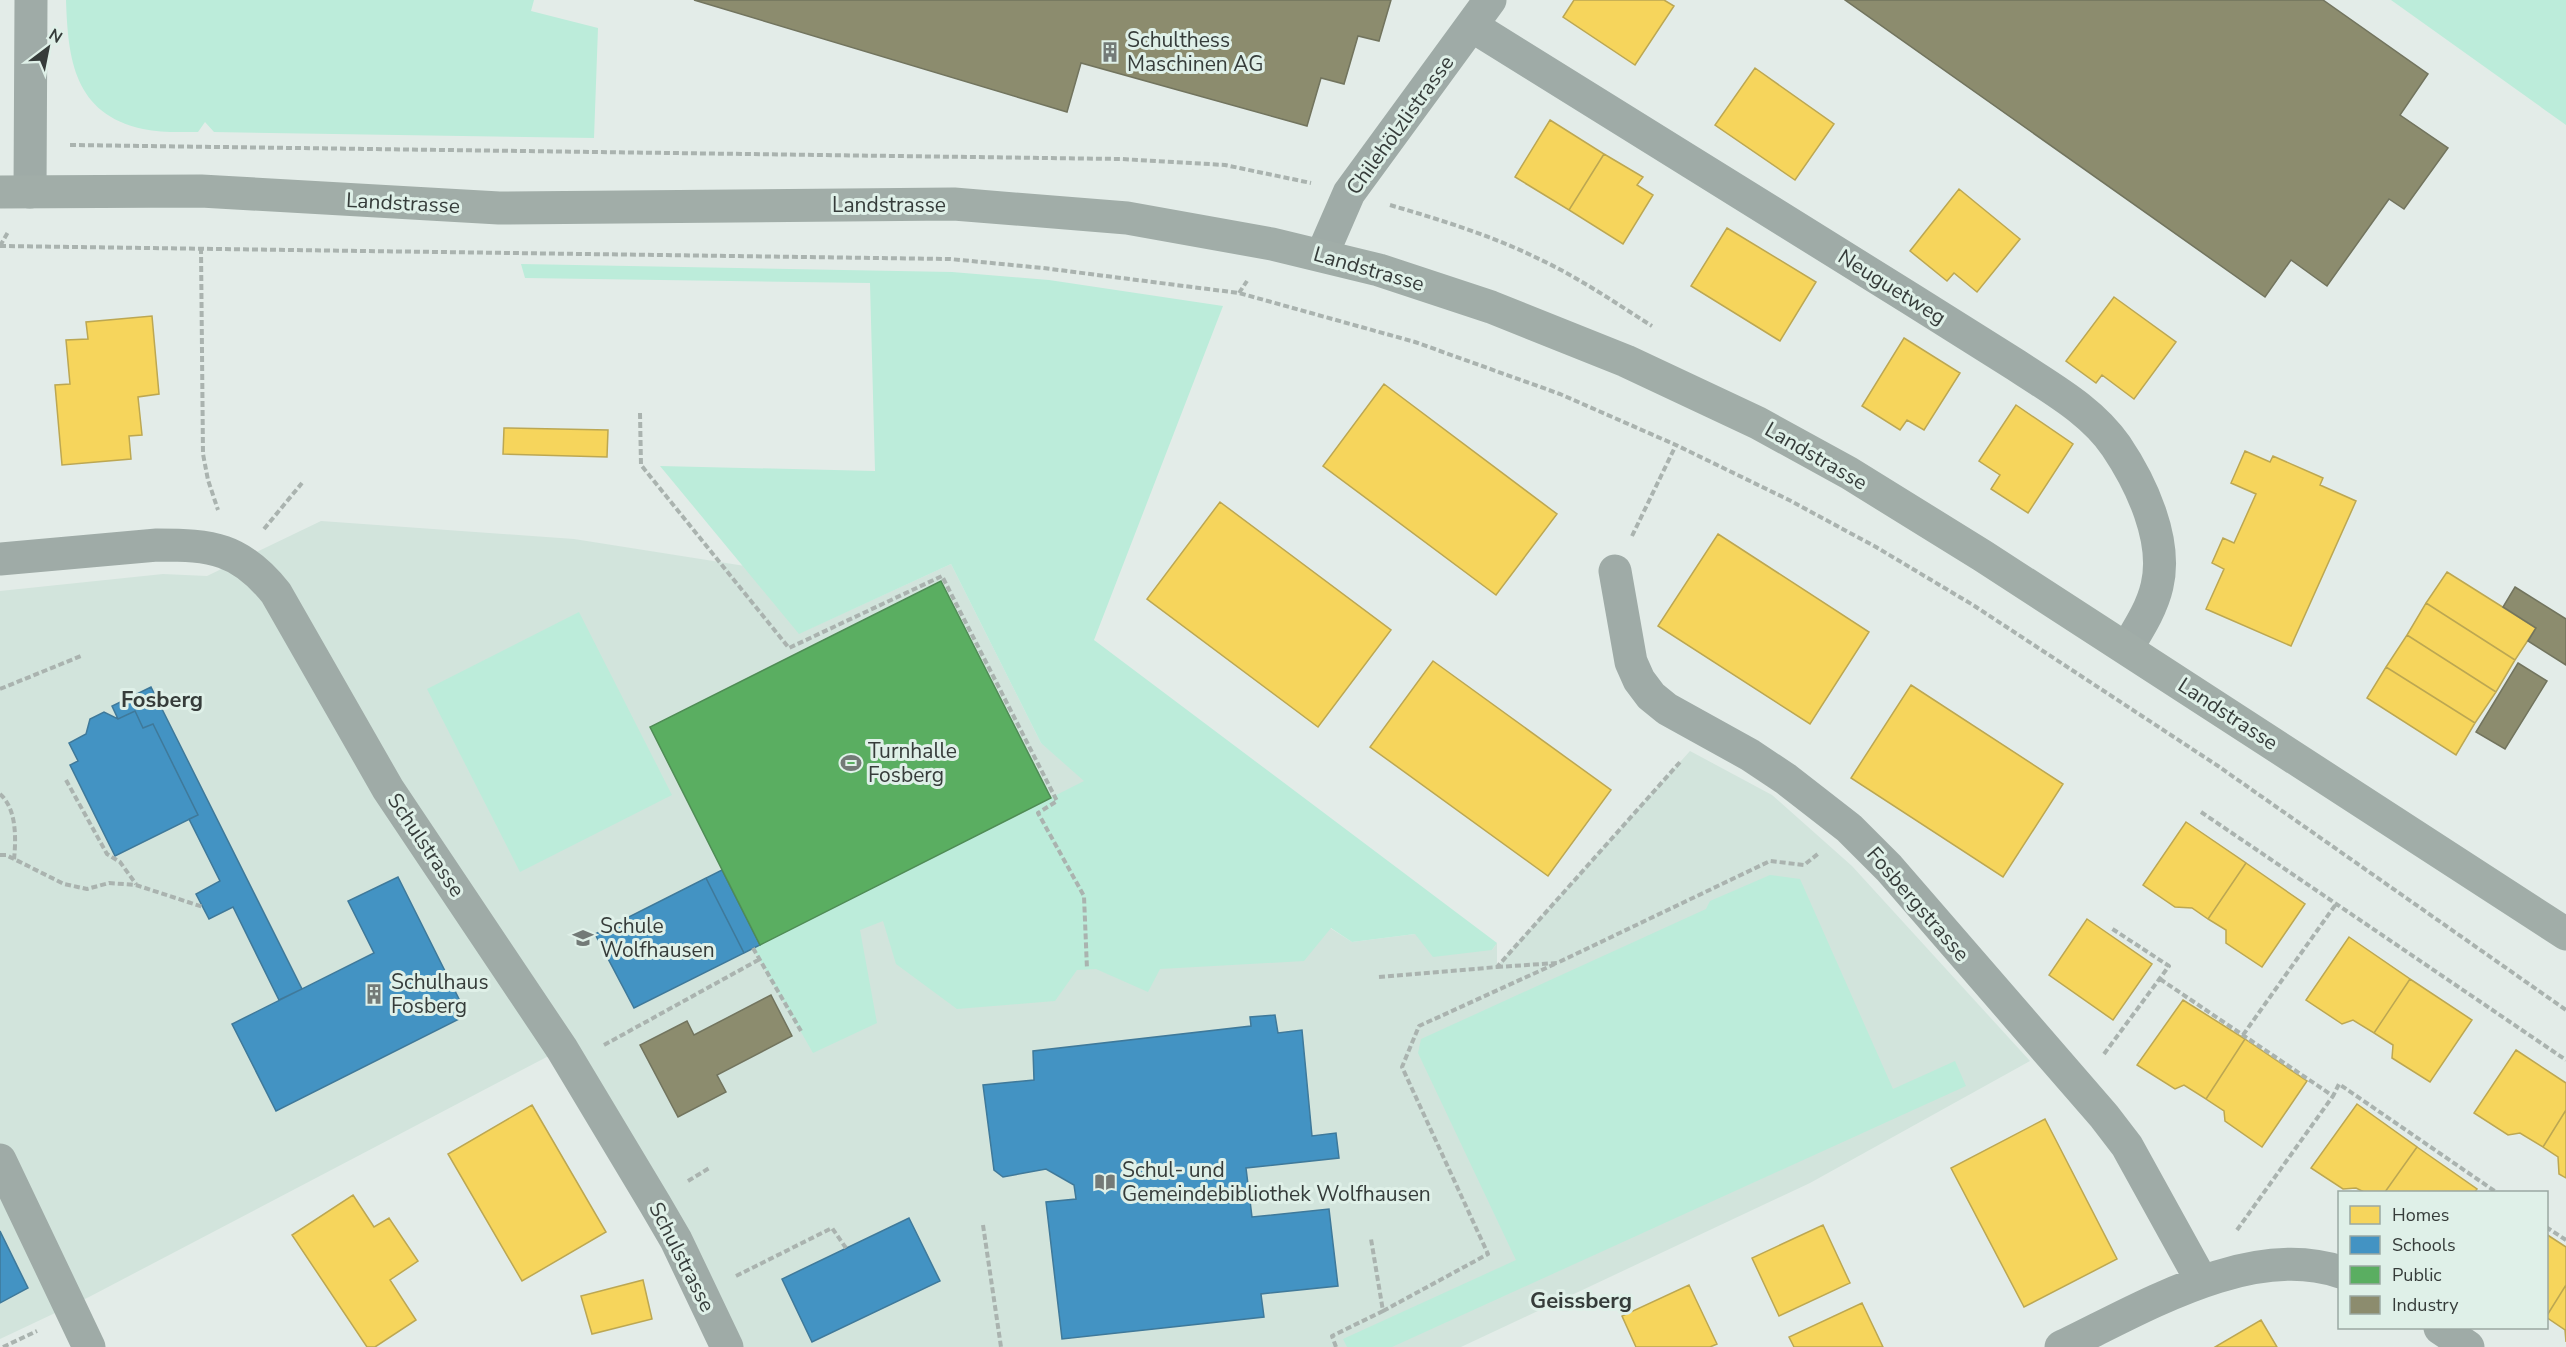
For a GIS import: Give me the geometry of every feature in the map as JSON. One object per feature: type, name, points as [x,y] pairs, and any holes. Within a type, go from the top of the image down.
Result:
[{"type":"main road","name":"Landstrasse","points":[[15,192],[201,191],[500,208],[954,204],[1127,218],[1322,255],[1389,274],[1502,311],[1626,361],[1727,408],[1849,474],[1983,555],[2566,934]]},
{"type":"street","points":[[15,192],[29,144],[31,0]]},
{"type":"street","name":"Chilehölzlistrasse","points":[[1322,255],[1349,193],[1481,13]]},
{"type":"street","name":"Neuguetweg","points":[[1481,13],[2058,393],[2092,418],[2116,447],[2127,465],[2144,501],[2156,540],[2159,560],[2157,586],[2149,608],[2127,648]]},
{"type":"street","name":"Schulstrasse","points":[[0,559],[157,545],[181,545],[222,551],[244,561],[259,572],[276,593],[388,789],[585,1088],[676,1240],[727,1347]]},
{"type":"street","name":"Fosbergstrasse","points":[[1615,571],[1628,647],[1639,680],[1658,703],[1786,779],[1850,828],[1889,868],[2078,1085],[2127,1146],[2201,1281]]},
{"type":"street","points":[[0,1160],[88,1347]]},
{"type":"street","points":[[2061,1347],[2201,1281],[2234,1272],[2272,1266],[2307,1265],[2338,1272]]},
{"type":"street","points":[[2441,1329],[2468,1347]]},
{"type":"path","points":[[29,144],[202,147]]},
{"type":"path","points":[[0,246],[950,259],[1043,268],[1239,293],[1415,342],[1560,394],[1789,500],[1876,547],[1973,605],[2218,766],[2566,1010]]},
{"type":"path","points":[[201,248],[203,454],[208,480],[220,517]]},
{"type":"path","points":[[640,413],[641,465],[789,648],[942,576],[1057,801],[1038,813],[1084,896],[1087,969]]},
{"type":"path","points":[[1615,571],[1676,446]]},
{"type":"path","points":[[262,531],[302,483]]},
{"type":"path","points":[[0,689],[81,656]]},
{"type":"path","points":[[1497,967],[1707,732]]},
{"type":"path","points":[[66,780],[106,854],[120,862],[136,885]]},
{"type":"path","points":[[0,794],[8,802],[16,838],[14,860]]},
{"type":"path","points":[[2202,812],[2566,1060]]},
{"type":"path","points":[[0,855],[64,884],[87,889],[109,884],[136,885],[203,907]]},
{"type":"path","points":[[1336,1347],[1332,1336],[1488,1254],[1402,1067],[1419,1026],[1770,861],[1804,865],[1808,862]]},
{"type":"path","points":[[2243,1035],[2336,903]]},
{"type":"path","points":[[2078,1085],[2095,1067],[2169,966],[2111,928]]},
{"type":"path","points":[[753,948],[801,1031]]},
{"type":"path","points":[[601,1047],[760,959]]},
{"type":"path","points":[[1379,977],[1557,963]]},
{"type":"path","points":[[2160,979],[2333,1096]]},
{"type":"path","points":[[2201,1281],[2333,1096],[2339,1084],[2495,1191]]},
{"type":"path","points":[[982,1225],[1001,1347]]},
{"type":"path","points":[[732,1278],[832,1228],[846,1248]]},
{"type":"path","points":[[2548,1228],[2566,1240]]},
{"type":"path","points":[[1371,1239],[1383,1311]]},
{"type":"shaded area","name":"Schule Wolfhausen","points":[[321,521],[574,539],[745,566],[800,633],[951,564],[1041,743],[1352,942],[1415,934],[1492,950],[1497,943],[1497,966],[1690,751],[1772,795],[1852,866],[2030,1061],[1810,1183],[1461,1347],[724,1347],[562,1049],[89,1297],[0,1339],[0,591],[163,574],[207,576]]},
{"type":"green space","points":[[66,0],[534,0],[531,11],[598,28],[594,138],[214,132],[205,122],[198,132],[163,132],[143,129],[120,122],[102,111],[79,81],[69,43]]},
{"type":"green space","points":[[2391,0],[2566,0],[2566,125]]},
{"type":"green space","points":[[521,264],[952,272],[1049,280],[1223,306],[1094,640],[1497,943],[1492,950],[1433,957],[1415,934],[1352,942],[1331,928],[1304,961],[1160,969],[1148,992],[1096,969],[1077,970],[1055,1001],[957,1009],[896,964],[883,921],[860,930],[877,1023],[813,1053],[753,948],[1084,781],[1041,743],[951,564],[799,634],[660,466],[875,471],[870,283],[525,278]]},
{"type":"green space","points":[[579,612],[672,795],[520,872],[427,689]]},
{"type":"green space","points":[[1770,875],[1800,879],[1893,1089],[1955,1061],[1966,1086],[1392,1347],[1347,1347],[1343,1339],[1516,1260],[1418,1053],[1421,1039],[1706,909],[1710,901]]},
{"type":"building: Homes","points":[[1574,0],[1664,0],[1674,6],[1635,65],[1563,17]]},
{"type":"building: Homes","points":[[1755,68],[1834,124],[1795,180],[1715,125]]},
{"type":"building: Homes","points":[[1550,120],[1604,154],[1569,210],[1515,177]]},
{"type":"building: Homes","points":[[1604,154],[1643,177],[1637,185],[1653,195],[1623,244],[1569,210]]},
{"type":"building: Homes","points":[[1959,189],[2020,239],[1977,292],[1954,273],[1947,281],[1910,251]]},
{"type":"building: Homes","points":[[1727,228],[1816,282],[1780,341],[1691,286]]},
{"type":"building: Homes","points":[[2114,297],[2176,342],[2134,399],[2102,375],[2096,383],[2066,361]]},
{"type":"building: Homes","points":[[152,316],[159,394],[138,397],[142,435],[129,436],[131,459],[62,465],[55,385],[70,384],[66,340],[88,339],[86,322]]},
{"type":"building: Homes","points":[[1904,338],[1960,373],[1924,430],[1907,420],[1900,430],[1862,406]]},
{"type":"building: Homes","points":[[1384,384],[1557,514],[1496,595],[1323,466]]},
{"type":"building: Homes","points":[[2016,405],[2073,444],[2028,513],[1991,489],[2000,475],[1979,461]]},
{"type":"building: Homes","points":[[504,428],[608,430],[607,457],[503,454]]},
{"type":"building: Homes","points":[[2245,451],[2270,462],[2273,456],[2323,478],[2320,485],[2356,501],[2291,646],[2206,609],[2224,569],[2212,563],[2223,538],[2234,543],[2256,494],[2231,483]]},
{"type":"building: Homes","points":[[1220,502],[1391,630],[1318,727],[1147,599]]},
{"type":"building: Homes","points":[[1718,534],[1869,632],[1810,724],[1658,626]]},
{"type":"building: Homes","points":[[2447,572],[2536,628],[2515,660],[2426,603]]},
{"type":"building: Homes","points":[[2426,603],[2515,660],[2496,692],[2407,635]]},
{"type":"building: Homes","points":[[2407,635],[2496,692],[2475,723],[2386,667]]},
{"type":"building: Homes","points":[[1433,661],[1611,790],[1548,876],[1370,747]]},
{"type":"building: Homes","points":[[2386,667],[2475,723],[2456,755],[2367,698]]},
{"type":"building: Homes","points":[[1911,685],[2063,784],[2003,877],[1851,778]]},
{"type":"building: Homes","points":[[2186,822],[2246,863],[2208,919],[2192,908],[2175,907],[2143,885]]},
{"type":"building: Homes","points":[[2246,863],[2305,904],[2262,967],[2226,943],[2226,930],[2208,919]]},
{"type":"building: Homes","points":[[2087,919],[2152,964],[2113,1020],[2049,975]]},
{"type":"building: Homes","points":[[2349,937],[2410,979],[2374,1033],[2353,1020],[2342,1024],[2306,1000]]},
{"type":"building: Homes","points":[[2410,979],[2472,1020],[2430,1082],[2392,1058],[2393,1045],[2374,1033]]},
{"type":"building: Homes","points":[[2183,1000],[2245,1039],[2206,1099],[2184,1085],[2175,1089],[2137,1065]]},
{"type":"building: Homes","points":[[2245,1039],[2307,1081],[2262,1147],[2225,1121],[2224,1111],[2206,1099]]},
{"type":"building: Homes","points":[[2516,1050],[2566,1083],[2566,1110],[2543,1147],[2520,1133],[2508,1135],[2474,1113]]},
{"type":"building: Homes","points":[[2357,1104],[2417,1147],[2386,1191],[2343,1189],[2311,1168]]},
{"type":"building: Homes","points":[[532,1105],[606,1232],[522,1281],[448,1154]]},
{"type":"building: Homes","points":[[2566,1110],[2566,1178],[2559,1174],[2558,1157],[2543,1147]]},
{"type":"building: Homes","points":[[2045,1119],[2117,1259],[2024,1307],[1951,1168]]},
{"type":"building: Homes","points":[[2417,1147],[2477,1189],[2476,1191],[2386,1191]]},
{"type":"building: Homes","points":[[353,1195],[374,1227],[389,1218],[418,1261],[390,1280],[416,1320],[375,1347],[367,1347],[292,1235]]},
{"type":"building: Homes","points":[[1823,1225],[1850,1283],[1779,1316],[1752,1258]]},
{"type":"building: Homes","points":[[2548,1235],[2566,1247],[2566,1285],[2548,1314]]},
{"type":"building: Homes","points":[[643,1280],[652,1319],[592,1334],[581,1296]]},
{"type":"building: Homes","points":[[1689,1285],[1717,1344],[1710,1347],[1636,1347],[1622,1316]]},
{"type":"building: Homes","points":[[2566,1285],[2566,1342],[2565,1330],[2548,1318],[2548,1314]]},
{"type":"building: Homes","points":[[1862,1303],[1883,1347],[1794,1347],[1789,1337]]},
{"type":"building: Homes","points":[[2261,1320],[2277,1347],[2215,1347]]},
{"type":"building: Schools","points":[[151,687],[302,989],[279,1000],[233,907],[209,919],[196,894],[220,881],[189,819],[198,815],[153,724],[143,728],[135,711],[118,719],[112,706]]},
{"type":"building: Schools","points":[[135,711],[143,728],[153,724],[198,815],[115,856],[70,765],[78,761],[69,743],[86,734],[90,719],[104,712],[118,719]]},
{"type":"building: Schools","points":[[722,870],[760,945],[744,953],[706,878]]},
{"type":"building: Schools","name":"Schulhaus Fosberg","points":[[398,877],[467,1015],[276,1111],[232,1024],[374,953],[348,901]]},
{"type":"building: Schools","points":[[706,878],[744,953],[634,1008],[595,934]]},
{"type":"building: Schools","points":[[1275,1015],[1278,1033],[1302,1030],[1312,1136],[1336,1133],[1339,1158],[1246,1168],[1252,1217],[1329,1209],[1338,1286],[1261,1294],[1264,1317],[1062,1339],[1046,1202],[1076,1199],[1074,1185],[1046,1169],[1003,1177],[994,1170],[983,1085],[1034,1080],[1033,1051],[1251,1026],[1250,1017]]},
{"type":"building: Schools","points":[[909,1218],[940,1281],[812,1342],[782,1279]]},
{"type":"building: Schools","points":[[0,1231],[28,1288],[0,1303]]},
{"type":"building: Public","name":"Turnhalle Fosberg","points":[[941,581],[1051,798],[760,945],[650,727]]},
{"type":"building: Industry","name":"Schulthess Maschinen AG","points":[[694,0],[1391,0],[1379,41],[1358,36],[1344,84],[1321,78],[1307,126],[1081,63],[1067,112]]},
{"type":"building: Industry","points":[[1845,0],[2323,0],[2428,74],[2400,115],[2448,148],[2404,209],[2389,199],[2327,286],[2291,260],[2265,297]]},
{"type":"building: Industry","points":[[2515,587],[2566,619],[2566,665],[2528,641],[2536,628],[2503,607]]},
{"type":"building: Industry","points":[[2518,663],[2547,681],[2505,749],[2476,732]]},
{"type":"building: Industry","points":[[771,995],[792,1036],[717,1075],[726,1092],[678,1117],[640,1045],[687,1021],[694,1035]]},
{"type":"place","name":"Schulthess Maschinen AG","points":[[1110,52]]},
{"type":"place","name":"Turnhalle Fosberg","points":[[851,763]]},
{"type":"place","name":"Schule Wolfhausen","points":[[583,938]]},
{"type":"place","name":"Schulhaus Fosberg","points":[[374,994]]},
{"type":"place","name":"Schul- und Gemeindebibliothek Wolfhausen","points":[[1105,1182]]},
{"type":"district","name":"Fosberg","points":[[162,699]]},
{"type":"district","name":"Geissberg","points":[[1581,1300]]}]
